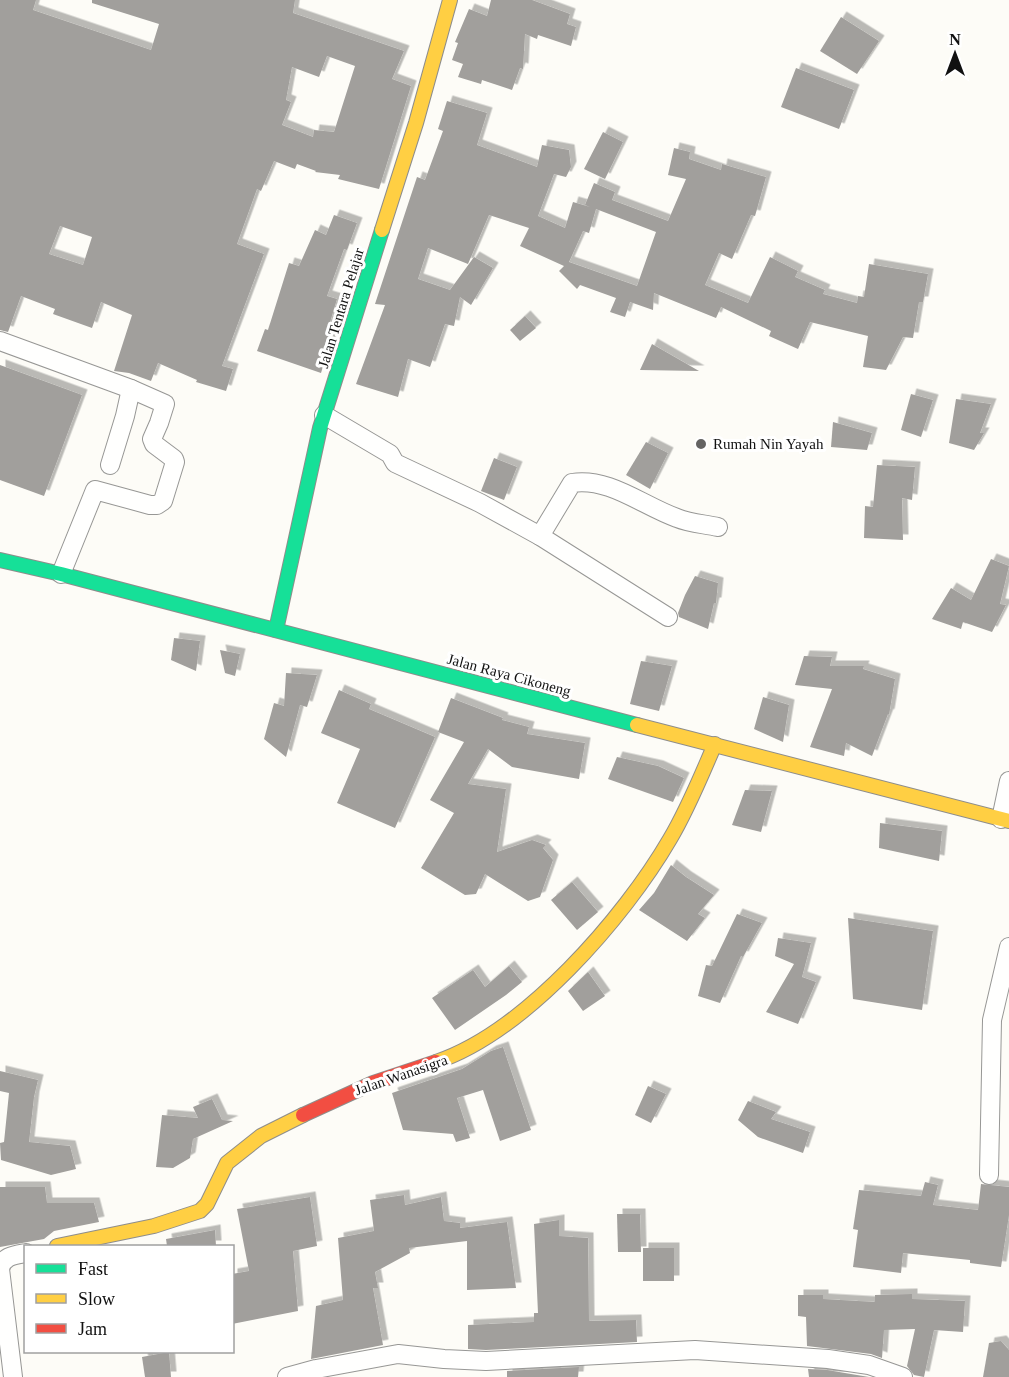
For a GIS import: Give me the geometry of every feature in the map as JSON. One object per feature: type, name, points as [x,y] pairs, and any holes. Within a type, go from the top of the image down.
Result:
[{"type":"main road","name":"Jalan Tentara Pelajar","points":[[276,630],[290,559],[324,415],[416,123],[447,2]]},
{"type":"main road","name":"Jalan Raya Cikoneng","points":[[1,564],[61,574],[1005,820]]},
{"type":"main road","name":"Jalan Wanasigra","points":[[62,1245],[154,1226],[200,1211],[207,1204],[227,1162],[261,1137],[373,1083],[458,1055],[522,1013],[559,979],[641,885],[688,806],[715,744]]},
{"type":"street","points":[[0,341],[131,389],[165,404],[152,439],[154,444],[176,462],[163,501],[157,505],[95,490],[61,574]]},
{"type":"street","points":[[110,465],[131,389]]},
{"type":"street","points":[[324,415],[390,454],[394,463],[480,503],[540,536],[668,617]]},
{"type":"street","points":[[540,536],[572,483],[581,482],[603,485],[678,519],[718,527]]},
{"type":"street","points":[[1005,820],[1009,781]]},
{"type":"street","points":[[989,1175],[992,1020],[1009,947]]},
{"type":"street","points":[[13,1377],[0,1269],[1,1262],[6,1258],[24,1254]]},
{"type":"street","points":[[287,1377],[316,1368],[398,1354],[486,1361],[695,1350],[828,1359],[869,1365],[903,1377]]},
{"type":"building","points":[[0,0],[36,0],[33,10],[151,50],[159,24],[92,3],[92,0],[295,0],[293,13],[404,51],[392,79],[411,86],[379,189],[338,179],[340,175],[315,172],[297,164],[295,169],[274,161],[261,191],[257,189],[237,244],[264,254],[222,366],[233,369],[226,391],[196,382],[197,380],[158,363],[151,381],[129,373],[114,371],[132,315],[101,302],[92,328],[53,314],[55,309],[21,296],[8,332],[0,330]],"holes":[[[327,56],[355,66],[334,132],[314,130],[313,137],[282,125],[291,102],[286,100],[292,67],[319,77]],[[60,226],[92,237],[83,265],[49,254]]]},
{"type":"building","points":[[491,0],[532,0],[570,14],[567,24],[576,27],[571,46],[538,35],[537,39],[525,34],[523,69],[520,68],[512,90],[482,80],[481,84],[458,77],[463,64],[452,60],[458,43],[455,42],[469,9],[487,16]]},
{"type":"building","points":[[841,17],[879,41],[857,74],[820,51]]},
{"type":"building","points":[[796,68],[854,90],[839,129],[781,107]]},
{"type":"building","points":[[447,101],[487,113],[477,145],[537,167],[542,145],[569,150],[571,167],[566,177],[554,174],[538,216],[565,228],[573,202],[590,207],[585,205],[594,183],[615,192],[612,200],[668,221],[686,179],[668,175],[674,148],[690,152],[689,159],[721,170],[722,164],[766,177],[755,216],[751,215],[732,259],[719,253],[705,285],[748,303],[770,257],[798,271],[795,277],[825,290],[823,294],[857,303],[858,296],[864,297],[869,264],[928,274],[923,302],[919,302],[913,338],[903,337],[886,370],[863,367],[868,336],[810,322],[798,349],[769,336],[771,331],[721,307],[716,318],[654,293],[653,310],[630,302],[625,317],[610,312],[616,298],[580,285],[577,289],[559,271],[564,266],[520,246],[529,228],[489,215],[468,264],[428,248],[418,279],[450,290],[474,257],[493,268],[471,305],[460,297],[454,326],[445,324],[430,367],[408,359],[398,397],[356,384],[385,305],[375,304],[417,177],[425,180],[443,131],[438,129]],"holes":[[[596,209],[656,232],[637,286],[569,262],[583,231],[589,233]]]},
{"type":"building","points":[[603,132],[623,142],[605,179],[584,169]]},
{"type":"building","points":[[334,215],[357,223],[347,250],[344,249],[327,296],[337,299],[328,329],[334,330],[321,373],[257,351],[265,329],[268,330],[289,263],[299,266],[315,230],[326,235]]},
{"type":"building","points":[[525,316],[536,328],[520,341],[510,330]]},
{"type":"building","points":[[652,344],[699,371],[640,370]]},
{"type":"building","points":[[0,365],[82,395],[44,496],[0,480]]},
{"type":"building","points":[[911,394],[933,400],[921,437],[901,430]]},
{"type":"building","points":[[956,399],[991,404],[980,433],[984,433],[974,450],[949,443]]},
{"type":"building","points":[[833,422],[872,433],[867,450],[831,447]]},
{"type":"building","points":[[646,442],[668,453],[650,489],[626,475]]},
{"type":"building","points":[[494,458],[517,467],[504,500],[481,491]]},
{"type":"building","points":[[877,465],[915,467],[912,500],[902,498],[903,540],[864,538],[865,506],[873,507]]},
{"type":"building","points":[[991,559],[1009,566],[1000,604],[1006,605],[992,632],[963,622],[961,629],[932,619],[951,588],[971,600]]},
{"type":"building","points":[[695,576],[718,583],[716,603],[714,603],[708,629],[679,617],[678,613]]},
{"type":"building","points":[[174,638],[200,641],[196,671],[171,660]]},
{"type":"building","points":[[220,650],[240,654],[235,676],[225,673]]},
{"type":"building","points":[[804,656],[832,657],[830,666],[864,666],[863,669],[895,679],[889,715],[872,756],[846,743],[844,756],[810,747],[832,689],[795,685]]},
{"type":"building","points":[[641,661],[672,666],[659,711],[630,704]]},
{"type":"building","points":[[286,673],[317,675],[307,707],[300,705],[286,757],[264,739],[274,703],[284,706]]},
{"type":"building","points":[[339,690],[371,704],[369,709],[435,737],[395,828],[337,803],[360,749],[321,733]]},
{"type":"building","points":[[763,697],[789,705],[783,742],[754,729]]},
{"type":"building","points":[[451,698],[503,718],[502,720],[529,727],[527,734],[585,743],[579,779],[512,767],[488,749],[468,784],[506,789],[497,852],[532,840],[546,845],[543,848],[553,860],[540,897],[528,901],[485,874],[476,894],[465,895],[421,868],[454,813],[430,800],[464,742],[438,732]]},
{"type":"building","points":[[617,757],[658,766],[684,778],[673,802],[608,779]]},
{"type":"building","points":[[745,790],[772,791],[761,832],[732,825]]},
{"type":"building","points":[[880,823],[942,831],[939,861],[879,848]]},
{"type":"building","points":[[671,865],[714,895],[698,914],[705,918],[687,941],[639,910],[654,893]]},
{"type":"building","points":[[572,882],[598,912],[577,930],[551,900]]},
{"type":"building","points":[[737,914],[762,923],[743,957],[741,956],[720,1003],[698,996],[706,965],[712,966]]},
{"type":"building","points":[[848,918],[933,931],[922,1010],[853,999]]},
{"type":"building","points":[[778,938],[811,943],[802,977],[816,982],[798,1024],[766,1012],[794,964],[775,956]]},
{"type":"building","points":[[509,966],[522,982],[455,1030],[432,998],[473,970],[485,987]]},
{"type":"building","points":[[588,972],[605,996],[583,1011],[568,991]]},
{"type":"building","points":[[503,1047],[531,1130],[500,1141],[483,1090],[457,1098],[470,1138],[456,1142],[453,1134],[403,1130],[392,1093],[462,1069],[491,1051]]},
{"type":"building","points":[[0,1071],[38,1080],[29,1142],[70,1146],[76,1169],[51,1175],[1,1160],[0,1143],[4,1142],[9,1093],[0,1091]]},
{"type":"building","points":[[648,1086],[666,1094],[651,1123],[635,1115]]},
{"type":"building","points":[[212,1099],[222,1120],[233,1121],[193,1139],[190,1158],[173,1168],[156,1167],[162,1115],[198,1118],[193,1107]]},
{"type":"building","points":[[748,1101],[776,1112],[771,1119],[810,1132],[803,1153],[758,1137],[738,1120]]},
{"type":"building","points":[[925,1182],[938,1185],[933,1205],[978,1210],[981,1184],[1009,1187],[1009,1215],[1001,1267],[970,1263],[970,1260],[903,1253],[901,1273],[853,1267],[858,1230],[853,1229],[859,1190],[921,1196]]},
{"type":"building","points":[[0,1187],[45,1187],[47,1203],[94,1203],[99,1222],[54,1231],[44,1239],[0,1247]]},
{"type":"building","points":[[404,1195],[405,1205],[441,1197],[444,1221],[460,1223],[460,1228],[507,1222],[516,1288],[467,1290],[467,1241],[409,1248],[410,1253],[375,1272],[378,1288],[373,1288],[383,1345],[311,1359],[316,1306],[343,1300],[338,1238],[374,1231],[370,1200]]},
{"type":"building","points":[[310,1197],[317,1246],[293,1251],[298,1311],[234,1324],[234,1274],[249,1271],[237,1209]]},
{"type":"building","points":[[617,1214],[640,1214],[641,1252],[618,1252]]},
{"type":"building","points":[[559,1220],[559,1236],[588,1238],[589,1321],[636,1320],[637,1342],[468,1349],[468,1325],[534,1322],[534,1313],[538,1313],[534,1224]]},
{"type":"building","points":[[215,1230],[216,1245],[167,1245],[166,1239]]},
{"type":"building","points":[[643,1248],[674,1248],[674,1281],[643,1281]]},
{"type":"building","points":[[912,1294],[912,1299],[965,1301],[963,1332],[934,1330],[924,1377],[914,1375],[907,1366],[915,1329],[884,1330],[882,1358],[871,1354],[807,1346],[806,1317],[798,1316],[798,1295],[823,1295],[823,1299],[875,1302],[875,1295]]},
{"type":"building","points":[[1001,1341],[1009,1350],[1009,1377],[983,1377],[989,1343]]},
{"type":"building","points":[[169,1353],[171,1377],[145,1377],[142,1357]]},
{"type":"building","points":[[579,1367],[578,1377],[507,1377],[507,1371]]},
{"type":"building","points":[[808,1369],[827,1370],[869,1377],[809,1377]]},
{"type":"traffic: fast","points":[[276,630],[320,428],[382,230]]},
{"type":"traffic: fast","points":[[0,560],[637,725]]},
{"type":"traffic: slow","points":[[382,230],[416,123],[450,0]]},
{"type":"traffic: slow","points":[[637,725],[1009,821]]},
{"type":"traffic: slow","points":[[436,1062],[470,1047],[504,1026],[569,969],[599,936],[627,903],[670,839],[715,744]]},
{"type":"traffic: slow","points":[[62,1245],[154,1226],[200,1211],[207,1204],[227,1163],[261,1136],[303,1115]]},
{"type":"traffic: jam","points":[[303,1115],[373,1083],[436,1062]]},
{"type":"place","name":"Rumah Nin Yayah","points":[[701,444]]}]
